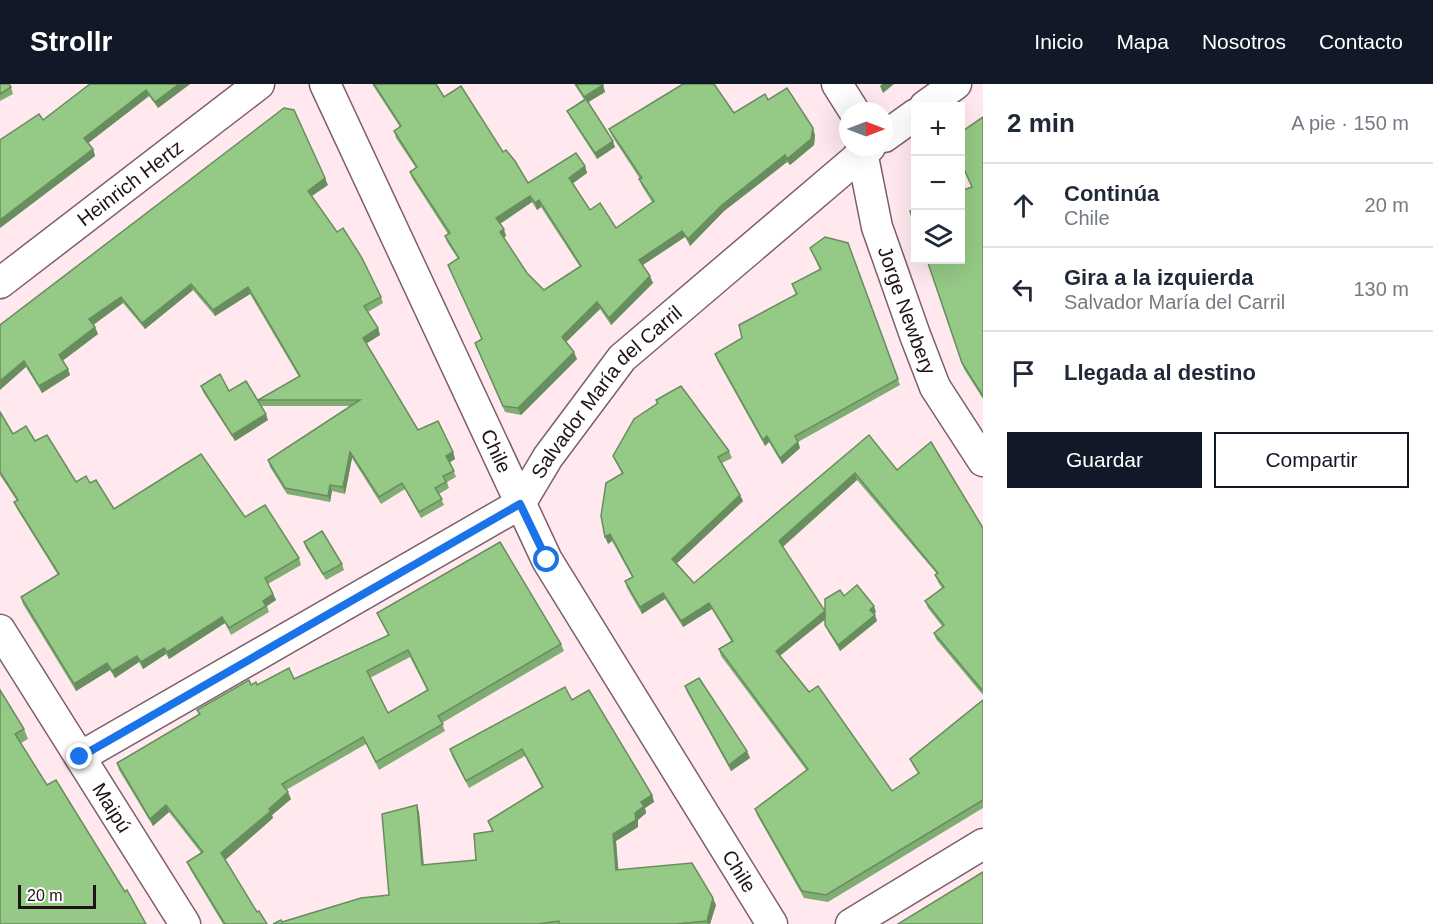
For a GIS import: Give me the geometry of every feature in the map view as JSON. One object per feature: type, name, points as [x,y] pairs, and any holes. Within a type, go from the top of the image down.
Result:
[{"type":"street","name":"Heinrich Hertz","points":[[0,284],[259,84]]},
{"type":"street","name":"Chile","points":[[325,84],[547,560],[772,924]]},
{"type":"street","points":[[837,84],[848,102]]},
{"type":"street","points":[[931,102],[956,84]]},
{"type":"street","name":"Salvador María del Carril","points":[[893,129],[911,117]]},
{"type":"street","name":"Salvador María del Carril","points":[[80,757],[520,504],[548,457],[622,358],[857,156]]},
{"type":"street","name":"Jorge Newbery","points":[[870,156],[877,227],[931,377],[983,461]]},
{"type":"street","name":"Maipú","points":[[0,630],[185,924]]},
{"type":"street","points":[[851,924],[983,844]]},
{"type":"building","points":[[0,84],[9,84],[11,87],[0,94]]},
{"type":"building","points":[[90,84],[179,84],[155,102],[146,90],[84,138],[93,149],[0,220],[0,140],[39,114],[43,120]]},
{"type":"building","points":[[374,84],[436,84],[444,97],[461,86],[503,152],[506,150],[515,161],[528,183],[576,153],[585,166],[569,178],[590,210],[600,203],[616,228],[654,201],[639,179],[642,178],[609,129],[683,84],[714,84],[734,113],[765,94],[768,100],[787,88],[813,128],[811,139],[787,159],[785,155],[722,205],[688,239],[682,231],[639,260],[650,276],[609,318],[597,302],[562,337],[574,352],[518,408],[503,406],[475,343],[482,339],[448,265],[459,258],[445,236],[450,233],[410,172],[417,167],[394,131],[401,126]],"holes":[[[530,196],[535,203],[539,200],[581,266],[544,290],[527,273],[500,232],[504,229],[496,218]]]},
{"type":"building","points":[[576,84],[602,84],[603,85],[584,97]]},
{"type":"building","points":[[586,99],[613,141],[595,153],[567,111]]},
{"type":"building","points":[[284,108],[294,110],[325,178],[308,191],[337,232],[343,228],[362,258],[381,297],[364,306],[378,328],[363,338],[418,430],[438,421],[453,452],[446,456],[454,471],[443,476],[446,482],[435,488],[442,499],[419,512],[402,483],[379,497],[350,452],[343,487],[330,485],[328,496],[285,488],[268,460],[360,400],[258,400],[300,376],[248,287],[213,310],[191,284],[142,323],[121,297],[89,319],[95,327],[59,355],[68,369],[39,386],[24,361],[0,381],[0,325]]},
{"type":"building","points":[[983,117],[983,396],[962,363],[928,264],[965,264],[965,189],[972,187],[965,171],[965,130]]},
{"type":"building","points":[[825,237],[848,243],[898,379],[795,436],[798,442],[780,458],[767,436],[763,440],[715,354],[742,338],[739,325],[797,294],[792,284],[821,269],[810,248]]},
{"type":"building","points":[[220,374],[229,391],[246,381],[266,414],[232,435],[201,386]]},
{"type":"building","points":[[681,386],[729,451],[718,457],[740,495],[672,559],[694,583],[869,435],[897,470],[931,442],[983,528],[983,691],[934,633],[944,625],[925,601],[944,587],[935,575],[938,573],[855,473],[779,541],[825,611],[776,651],[809,692],[818,686],[892,791],[919,773],[910,759],[983,700],[983,800],[826,895],[802,891],[755,809],[808,769],[719,649],[733,641],[709,603],[681,621],[663,593],[640,607],[625,581],[633,577],[610,534],[605,537],[601,516],[606,483],[623,473],[613,456],[634,419],[658,403],[656,400]]},
{"type":"building","points":[[0,412],[13,434],[26,426],[35,441],[47,435],[76,482],[86,476],[90,483],[96,480],[114,509],[201,454],[245,517],[265,505],[299,558],[265,578],[273,594],[263,601],[266,606],[229,628],[222,617],[167,652],[164,648],[141,662],[137,656],[112,671],[107,663],[74,684],[21,597],[59,574],[14,502],[18,500],[0,472]]},
{"type":"building","points":[[322,531],[342,564],[323,574],[304,542]]},
{"type":"building","points":[[500,542],[561,644],[438,716],[443,724],[376,762],[363,737],[282,784],[288,792],[269,809],[271,811],[221,853],[257,912],[259,911],[267,924],[225,924],[187,862],[203,852],[166,805],[150,819],[117,763],[200,714],[197,710],[249,680],[251,685],[256,682],[257,685],[289,668],[294,679],[389,635],[377,613]],"holes":[[[408,650],[428,690],[388,713],[367,671]]]},
{"type":"building","points":[[857,585],[874,606],[870,610],[875,615],[838,645],[825,625],[825,599],[840,590],[844,596]]},
{"type":"building","points":[[699,678],[747,751],[729,765],[685,686]]},
{"type":"building","points":[[565,687],[572,700],[589,690],[652,795],[641,802],[644,806],[635,813],[636,820],[613,834],[616,870],[692,863],[713,898],[707,921],[676,924],[559,924],[559,921],[537,924],[273,924],[361,898],[389,895],[382,814],[417,805],[422,865],[476,860],[474,834],[493,831],[488,821],[543,787],[522,749],[466,781],[450,749]]},
{"type":"building","points":[[0,690],[24,729],[15,734],[47,785],[56,780],[125,892],[127,890],[146,924],[0,924]]},
{"type":"building","points":[[983,872],[983,924],[898,924]]},
{"type":"route","points":[[80,757],[520,504],[547,560]]}]
